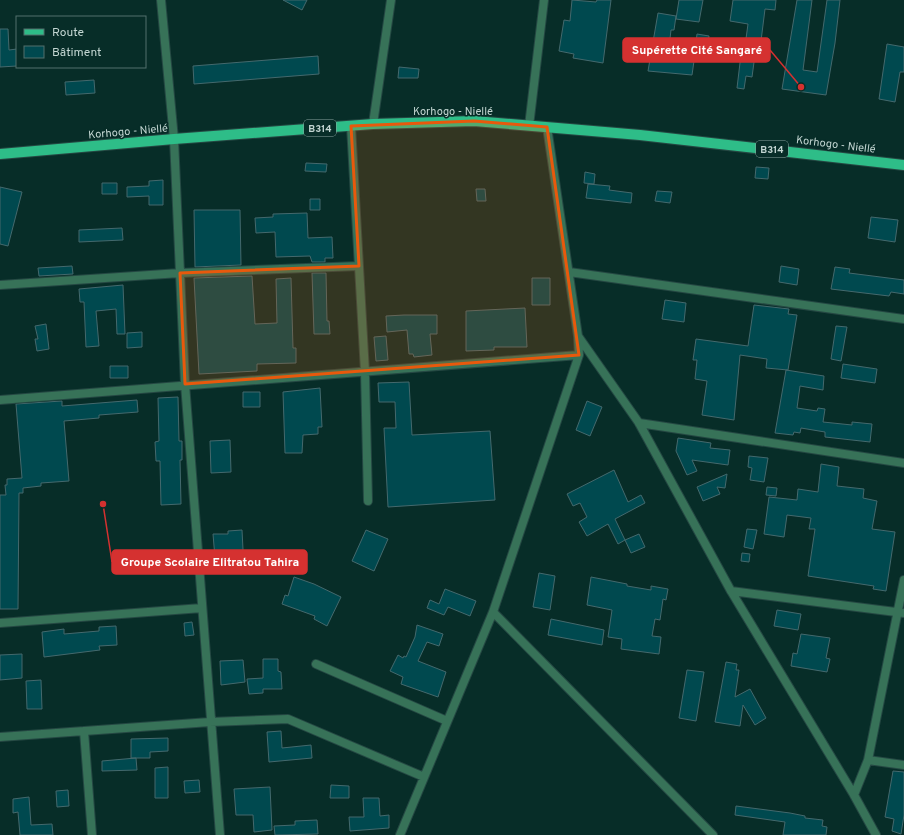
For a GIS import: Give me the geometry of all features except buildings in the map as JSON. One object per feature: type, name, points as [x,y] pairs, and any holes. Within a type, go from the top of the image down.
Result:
[{"type":"main road","name":"Korhogo - Niellé","points":[[0,154],[373,124],[474,121],[799,152],[904,165]]},
{"type":"street","points":[[162,0],[174,139],[185,384],[210,722],[220,835]]},
{"type":"street","points":[[373,124],[391,0]]},
{"type":"street","points":[[529,126],[544,0]]},
{"type":"street","points":[[351,126],[365,372],[368,501]]},
{"type":"street","points":[[400,835],[493,612],[579,355],[578,336],[569,272],[559,218],[547,127]]},
{"type":"street","points":[[0,285],[180,273],[359,266]]},
{"type":"street","points":[[569,272],[904,319]]},
{"type":"street","points":[[578,336],[639,422],[731,591],[854,795],[876,835]]},
{"type":"street","points":[[0,400],[185,384],[365,372],[579,355]]},
{"type":"street","points":[[639,422],[904,463]]},
{"type":"street","points":[[854,795],[868,760],[901,613],[904,580]]},
{"type":"street","points":[[731,591],[901,613]]},
{"type":"street","points":[[0,623],[202,608]]},
{"type":"street","points":[[493,612],[713,835]]},
{"type":"street","points":[[316,664],[447,722]]},
{"type":"street","points":[[0,737],[210,722],[288,719],[424,777]]},
{"type":"street","points":[[84,731],[92,835]]},
{"type":"street","points":[[868,760],[904,765]]},
{"type":"highlighted area","points":[[474,121],[547,127],[579,355],[185,384],[180,273],[359,266],[351,126]]},
{"type":"place","name":"Supérette Cité Sangaré","points":[[801,87]]},
{"type":"place","name":"Groupe Scolaire Elitratou Tahira","points":[[103,504]]}]
